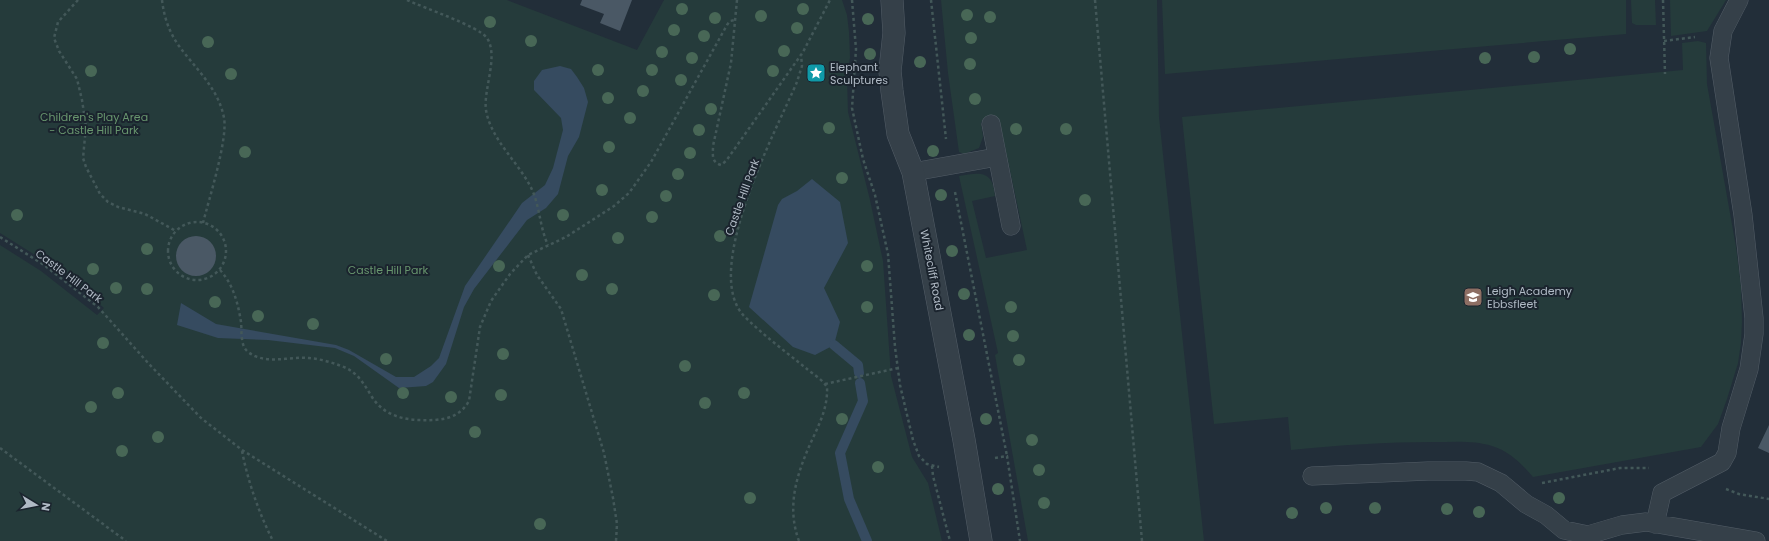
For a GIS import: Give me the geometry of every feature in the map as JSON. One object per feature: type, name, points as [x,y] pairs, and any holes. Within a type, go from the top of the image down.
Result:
[{"type":"street","name":"Whitecliff Road","points":[[892,0],[894,33],[890,71],[898,134],[913,172],[968,463],[981,541]]},
{"type":"lane","points":[[1655,524],[1662,493],[1722,462],[1727,453],[1731,428],[1749,369],[1754,334],[1746,236],[1719,58],[1723,31],[1739,0]]},
{"type":"lane","points":[[991,124],[1011,226]]},
{"type":"lane","points":[[913,172],[998,157]]},
{"type":"lane","points":[[1312,476],[1457,470],[1478,472],[1501,483],[1526,504],[1546,515],[1564,530],[1588,538],[1627,524],[1646,522],[1756,541]]},
{"type":"path","points":[[78,0],[58,22],[54,38],[59,51],[74,74],[79,87],[86,126],[83,153],[86,167],[100,194],[108,202],[118,207],[145,214],[176,231]]},
{"type":"path","points":[[162,0],[165,18],[172,34],[214,92],[224,118],[224,135],[203,223]]},
{"type":"path","points":[[408,0],[477,30],[487,38],[491,48],[486,102],[487,113],[499,138],[531,190],[548,245]]},
{"type":"path","name":"Castle Hill Park","points":[[737,0],[730,69],[714,146],[713,160],[716,163],[722,164],[726,161],[801,54],[830,0]]},
{"type":"path","points":[[852,0],[856,49],[852,108],[863,159],[876,195],[888,254],[898,368],[916,448],[924,461],[932,465],[947,467],[1007,456]]},
{"type":"path","points":[[931,0],[933,36],[950,166],[1007,456],[1020,541]]},
{"type":"path","points":[[1095,0],[1142,541]]},
{"type":"path","points":[[1663,0],[1665,74]]},
{"type":"path","points":[[220,270],[232,287],[241,322],[244,348],[248,352],[262,358],[273,360],[309,358],[346,368],[361,380],[379,405],[396,417],[427,420],[454,417],[465,408],[469,401],[480,327],[487,309],[510,274],[528,255],[566,237],[608,211],[635,185],[651,162],[727,25],[730,21],[735,20]]},
{"type":"path","points":[[1664,41],[1690,38]]},
{"type":"path","name":"Castle Hill Park","points":[[801,54],[802,66],[749,194],[738,226],[734,240],[731,273],[735,297],[743,314],[824,384]]},
{"type":"path","points":[[190,223],[203,223],[213,227],[224,239],[226,255],[220,270],[215,275],[202,280],[187,279],[176,271],[169,258],[169,244],[176,231],[190,223]]},
{"type":"path","name":"Castle Hill Park","points":[[0,237],[44,265],[98,307],[149,364],[201,418],[242,450],[387,541]]},
{"type":"path","points":[[528,255],[537,275],[561,309],[604,453],[614,498],[616,541]]},
{"type":"path","points":[[799,541],[793,512],[794,490],[804,457],[822,419],[827,396],[827,387],[824,384],[898,368]]},
{"type":"path","points":[[0,448],[126,541]]},
{"type":"path","points":[[242,450],[247,477],[273,541]]},
{"type":"path","points":[[932,465],[933,476],[950,541]]},
{"type":"path","points":[[1536,483],[1620,468],[1651,468]]},
{"type":"path","points":[[1697,474],[1734,492],[1769,499]]},
{"type":"green space","name":"Castle Hill Park","points":[[0,0],[507,0],[637,50],[664,0],[842,0],[847,15],[849,32],[850,57],[847,79],[848,112],[870,200],[883,261],[891,376],[912,457],[928,483],[942,541],[0,541],[0,245],[41,271],[97,315],[104,308],[59,270],[0,233]]},
{"type":"green space","points":[[941,0],[1157,0],[1159,117],[1204,541],[1028,541],[995,355],[998,353],[959,176],[973,174],[984,175],[988,177],[994,188],[995,196],[972,201],[986,258],[1027,250],[999,119],[981,122],[983,137],[979,148],[964,154],[959,152],[948,73]]},
{"type":"green space","points":[[1162,0],[1626,0],[1626,34],[1165,74]]},
{"type":"green space","points":[[1631,0],[1655,0],[1656,25],[1636,25],[1632,23]]},
{"type":"green space","points":[[1670,0],[1726,0],[1707,31],[1671,36]]},
{"type":"green space","points":[[1698,41],[1706,43],[1707,84],[1736,247],[1741,286],[1742,321],[1738,363],[1727,399],[1718,424],[1701,447],[1533,477],[1510,455],[1498,448],[1485,444],[1471,442],[1380,443],[1291,450],[1288,417],[1214,424],[1182,117],[1683,70],[1682,43]]},
{"type":"water","points":[[560,66],[571,69],[584,88],[588,102],[579,137],[568,156],[558,194],[546,208],[527,220],[474,289],[464,307],[446,364],[433,382],[426,386],[399,388],[354,356],[335,348],[268,340],[218,338],[177,325],[181,303],[216,324],[336,345],[349,350],[396,377],[414,377],[431,366],[439,358],[465,286],[522,203],[545,185],[553,168],[563,130],[561,118],[534,90],[534,81],[542,70]]},
{"type":"water","points":[[812,179],[840,202],[848,243],[824,288],[840,322],[834,345],[815,355],[793,347],[749,307],[778,205],[782,199],[797,191]]},
{"type":"building","points":[[582,0],[632,0],[620,31],[600,23],[604,14],[580,5]]},
{"type":"building","points":[[196,236],[210,242],[216,256],[210,270],[196,276],[182,270],[176,256],[182,242]]},
{"type":"building","points":[[1769,425],[1769,453],[1758,448]]},
{"type":"waterway","points":[[834,345],[858,365],[859,373]]},
{"type":"waterway","points":[[860,383],[863,401],[840,453],[849,499],[867,541]]},
{"type":"place","name":"Elephant Sculptures","points":[[816,73]]},
{"type":"place","name":"Leigh Academy Ebbsfleet","points":[[1473,297]]},
{"type":"park label","name":"Children's Play Area - Castle Hill Park","points":[[94,123]]}]
